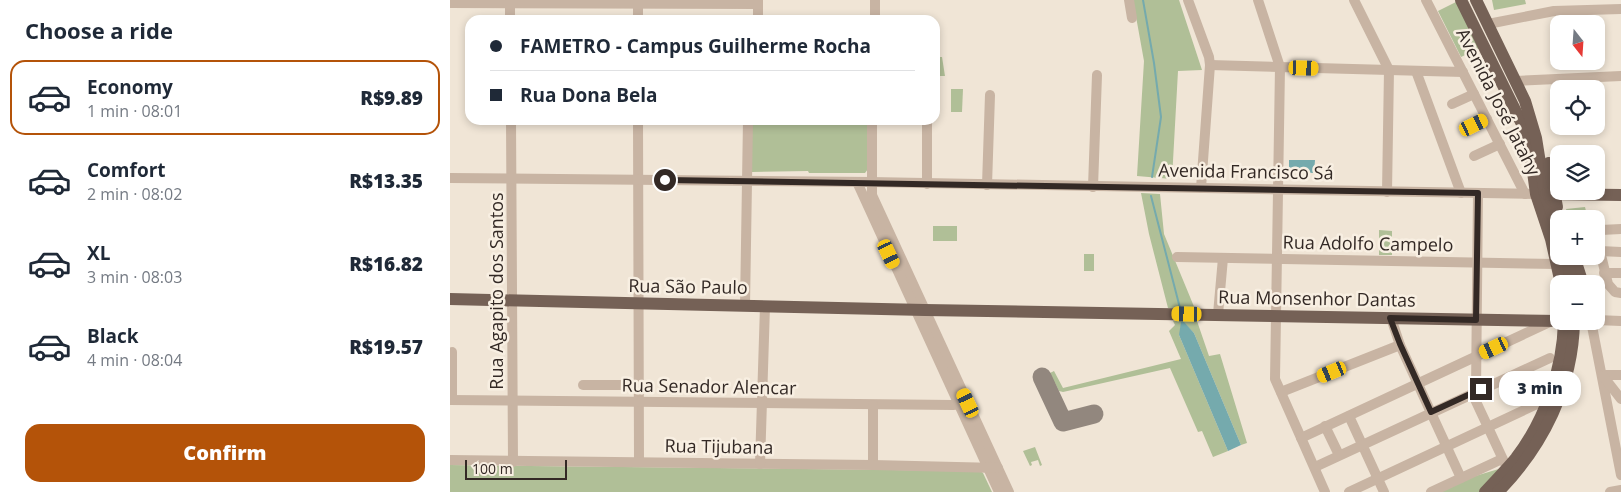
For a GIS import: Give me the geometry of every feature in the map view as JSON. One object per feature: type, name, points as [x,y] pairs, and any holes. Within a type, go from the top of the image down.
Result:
[{"type":"main road","name":"Avenida José Jatahy","points":[[1462,0],[1524,128],[1533,172],[1550,235]]},
{"type":"main road","name":"Avenida José Jatahy","points":[[1476,0],[1525,101],[1543,132],[1540,194],[1550,216]]},
{"type":"main road","name":"Avenida Francisco Sá","points":[[1540,194],[1621,195]]},
{"type":"main road","points":[[1540,194],[1553,210]]},
{"type":"main road","name":"Avenida José Jatahy","points":[[1566,265],[1573,275]]},
{"type":"main road","name":"Rua São Paulo","points":[[450,300],[920,310]]},
{"type":"main road","name":"Rua Monsenhor Dantas","points":[[920,310],[1550,321]]},
{"type":"main road","points":[[1484,492],[1504,464],[1529,438],[1550,394],[1560,356],[1559,330]]},
{"type":"main road","points":[[1498,492],[1528,459],[1554,411],[1568,368],[1573,330]]},
{"type":"street","points":[[875,0],[875,15]]},
{"type":"street","points":[[1129,0],[1132,18]]},
{"type":"street","points":[[1188,0],[1210,65],[1201,188]]},
{"type":"street","points":[[1258,0],[1280,67],[1275,378],[1325,492]]},
{"type":"street","points":[[1354,0],[1389,70],[1386,192]]},
{"type":"street","name":"Avenida José Jatahy","points":[[1426,0],[1500,144],[1540,194]]},
{"type":"street","points":[[510,2],[510,15]]},
{"type":"street","points":[[638,2],[638,15]]},
{"type":"street","points":[[450,3],[758,2],[758,15]]},
{"type":"street","points":[[1488,24],[1585,4],[1621,9]]},
{"type":"street","points":[[1210,65],[1463,72]]},
{"type":"street","points":[[1416,71],[1460,193]]},
{"type":"street","points":[[1093,187],[1097,75]]},
{"type":"street","points":[[1516,81],[1621,76]]},
{"type":"street","points":[[1452,104],[1474,94]]},
{"type":"street","points":[[986,185],[990,95]]},
{"type":"street","points":[[1466,130],[1487,119]]},
{"type":"street","name":"Rua Agapito dos Santos","points":[[511,125],[514,462]]},
{"type":"street","points":[[638,125],[639,462]]},
{"type":"street","points":[[745,306],[748,125]]},
{"type":"street","points":[[872,125],[872,195],[920,310]]},
{"type":"street","points":[[927,125],[927,184]]},
{"type":"street","points":[[1474,156],[1500,144]]},
{"type":"street","name":"Avenida Francisco Sá","points":[[450,178],[871,182],[1540,194]]},
{"type":"street","points":[[857,182],[920,310],[993,468],[1009,492]]},
{"type":"street","points":[[1431,492],[1462,478],[1504,464],[1474,393],[1478,193]]},
{"type":"street","points":[[1605,230],[1621,229]]},
{"type":"street","points":[[1605,251],[1621,252]]},
{"type":"street","name":"Rua Adolfo Campelo","points":[[1177,257],[1477,262],[1550,260]]},
{"type":"street","points":[[1218,314],[1223,258]]},
{"type":"street","points":[[1602,265],[1610,289],[1621,293]]},
{"type":"street","points":[[1604,273],[1621,273]]},
{"type":"street","points":[[760,464],[765,306]]},
{"type":"street","points":[[1390,318],[1400,344],[1462,478]]},
{"type":"street","points":[[1605,320],[1621,321]]},
{"type":"street","points":[[1302,438],[1476,356],[1550,325]]},
{"type":"street","points":[[1592,330],[1621,475]]},
{"type":"street","points":[[1281,392],[1400,344]]},
{"type":"street","points":[[451,400],[452,352]]},
{"type":"street","points":[[1315,467],[1550,358]]},
{"type":"street","points":[[1602,375],[1621,375]]},
{"type":"street","points":[[1602,375],[1621,399]]},
{"type":"street","points":[[583,385],[639,385]]},
{"type":"street","name":"Rua Senador Alencar","points":[[451,400],[873,405],[964,404]]},
{"type":"street","points":[[1353,491],[1537,404]]},
{"type":"street","points":[[873,405],[873,465]]},
{"type":"street","points":[[1349,416],[1384,492]]},
{"type":"street","points":[[1325,426],[1338,456]]},
{"type":"street","name":"Rua Tijubana","points":[[450,460],[993,468]]},
{"type":"street","points":[[993,468],[998,492]]},
{"type":"street","points":[[1610,492],[1621,490]]},
{"type":"green space","points":[[1133,0],[1179,0],[1202,70],[1178,71],[1172,179],[1137,176],[1144,61]]},
{"type":"green space","points":[[1492,0],[1525,0],[1526,4],[1494,10]]},
{"type":"green space","points":[[1456,2],[1480,48],[1461,57],[1438,11]]},
{"type":"green space","points":[[940,57],[942,57],[945,76],[940,76]]},
{"type":"green space","points":[[951,89],[963,89],[962,112],[951,112]]},
{"type":"green space","points":[[752,125],[868,125],[868,169],[865,173],[752,172]]},
{"type":"green space","points":[[1141,193],[1160,194],[1164,234],[1195,309],[1168,308],[1149,234]]},
{"type":"green space","points":[[1585,207],[1586,210],[1566,210]]},
{"type":"green space","points":[[933,226],[957,226],[957,241],[933,241]]},
{"type":"green space","points":[[1379,230],[1392,231],[1392,255],[1379,255]]},
{"type":"green space","points":[[1084,254],[1094,254],[1094,271],[1084,271]]},
{"type":"green space","points":[[1173,321],[1197,321],[1209,356],[1220,354],[1247,443],[1241,445],[1194,333],[1186,325],[1179,335],[1228,451],[1213,457],[1202,431],[1198,432],[1170,368],[1063,392],[1059,391],[1055,383],[1048,385],[1044,376],[1054,371],[1063,388],[1181,359],[1169,331],[1175,325]]},
{"type":"green space","points":[[1035,447],[1042,465],[1040,466],[1038,460],[1031,462],[1032,465],[1030,466],[1023,451]]},
{"type":"green space","points":[[450,465],[980,471],[983,473],[992,492],[450,492]]},
{"type":"green space","points":[[1502,468],[1479,492],[1438,492],[1472,477]]},
{"type":"water","points":[[1289,160],[1315,160],[1314,173],[1289,172]]},
{"type":"water","points":[[1181,322],[1184,322],[1194,333],[1241,445],[1228,451],[1179,335]]},
{"type":"waterway","points":[[1143,0],[1161,117],[1152,177]]},
{"type":"waterway","points":[[1151,196],[1180,308]]},
{"type":"taxiway","points":[[1042,377],[1063,422],[1094,414]]},
{"type":"route","points":[[665,180],[1478,193],[1476,320],[1390,318],[1431,412],[1481,389]]}]
